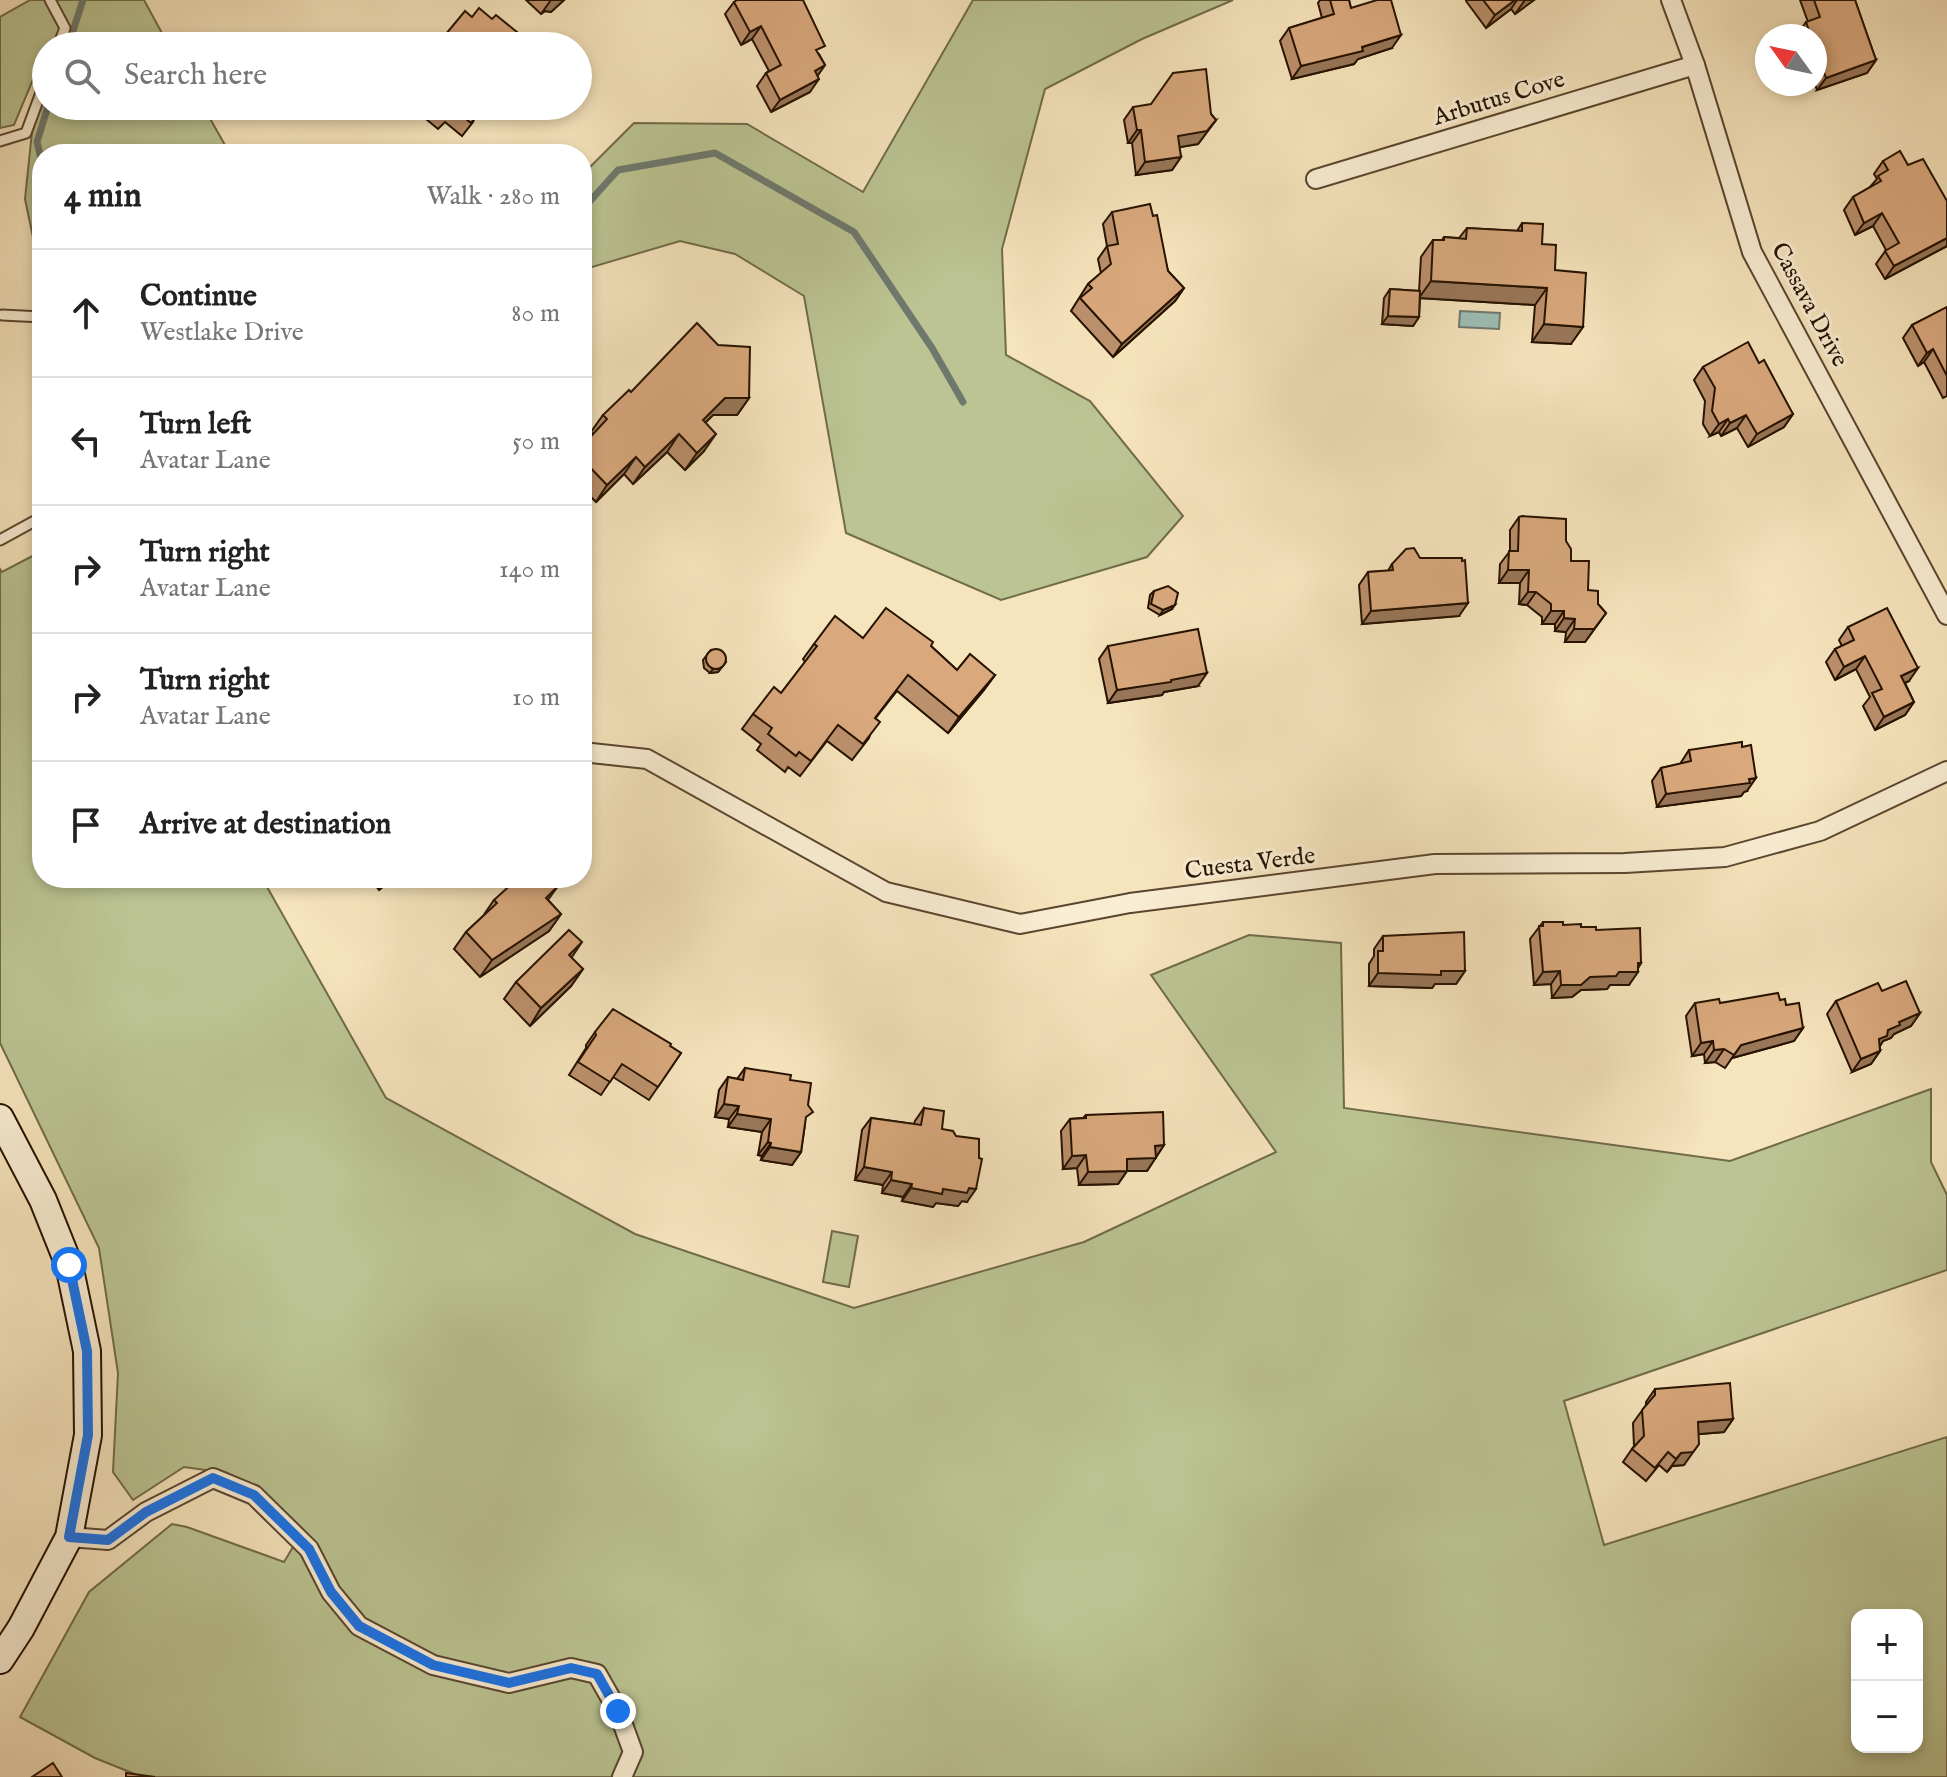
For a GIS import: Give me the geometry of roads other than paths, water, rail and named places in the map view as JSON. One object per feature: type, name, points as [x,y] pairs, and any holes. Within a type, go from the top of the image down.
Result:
[{"type":"street","name":"Cassava Drive","points":[[1671,0],[1695,65],[1752,252],[1947,615]]},
{"type":"street","name":"Arbutus Cove","points":[[1316,179],[1695,65]]},
{"type":"street","name":"Cuesta Verde","points":[[592,753],[647,759],[886,892],[1020,924],[1130,903],[1435,864],[1625,863],[1725,857],[1820,831],[1947,771]]},
{"type":"street","points":[[0,1118],[43,1200],[69,1265],[87,1351],[88,1435],[69,1537],[28,1615],[0,1660]]},
{"type":"street","points":[[69,1537],[108,1540],[146,1512],[213,1478],[254,1495],[309,1549],[331,1592],[359,1626],[433,1665],[509,1683],[571,1668],[597,1674],[618,1711],[633,1752],[622,1777]]},
{"type":"lane","points":[[50,0],[65,28],[63,32]]},
{"type":"lane","points":[[0,141],[26,133],[32,117]]},
{"type":"lane","points":[[0,303],[1,316],[32,317]]},
{"type":"lane","points":[[0,540],[32,522]]},
{"type":"water","points":[[1460,311],[1500,313],[1499,329],[1459,327]]},
{"type":"waterway","points":[[73,32],[83,0]]},
{"type":"waterway","points":[[37,144],[44,120]]},
{"type":"waterway","points":[[592,199],[618,170],[715,153],[854,232],[932,348],[963,402]]}]
